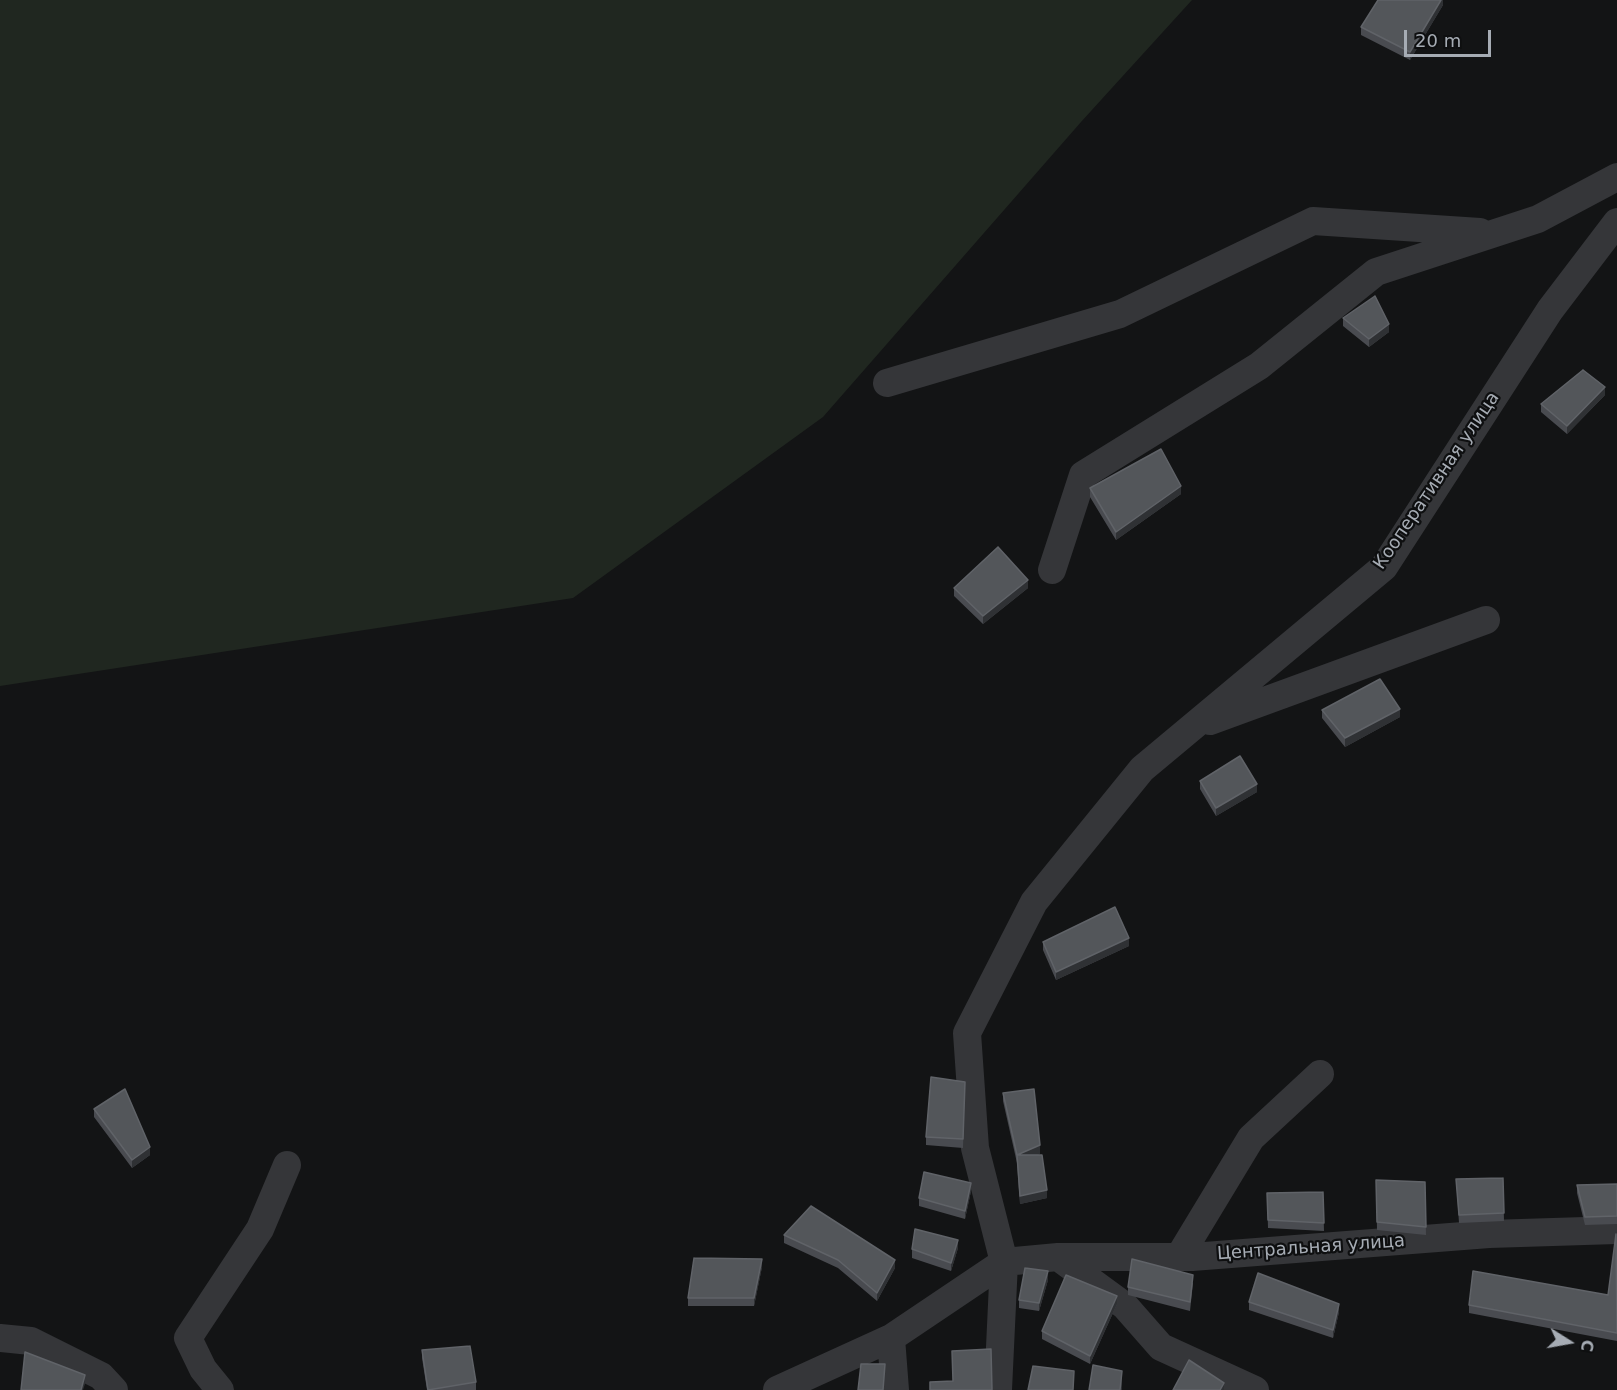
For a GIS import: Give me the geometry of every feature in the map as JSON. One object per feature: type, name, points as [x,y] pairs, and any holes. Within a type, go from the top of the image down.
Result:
[{"type":"street","points":[[1052,570],[1083,475],[1259,366],[1376,272],[1538,219],[1617,177]]},
{"type":"street","points":[[887,383],[1120,314],[1313,221],[1494,233]]},
{"type":"street","name":"Кооперативная улица","points":[[998,1390],[1004,1262],[975,1148],[967,1033],[1034,902],[1142,769],[1384,567],[1550,310],[1617,222]]},
{"type":"street","name":"Кооперативная улица","points":[[1192,728],[1486,620]]},
{"type":"street","points":[[1179,1257],[1251,1138],[1320,1074]]},
{"type":"street","points":[[220,1390],[203,1369],[189,1338],[260,1229],[287,1165]]},
{"type":"street","name":"Центральная улица","points":[[1004,1262],[1058,1257],[1179,1257],[1489,1234],[1617,1230]]},
{"type":"street","points":[[1058,1257],[1125,1305],[1161,1347],[1255,1390]]},
{"type":"street","points":[[777,1390],[891,1338],[1004,1262]]},
{"type":"street","points":[[0,1338],[31,1341],[101,1376],[114,1390]]},
{"type":"street","points":[[891,1338],[895,1390]]},
{"type":"shaded area","points":[[0,0],[1192,0],[1081,122],[823,417],[573,598],[0,686]]},
{"type":"building","points":[[1378,0],[1441,0],[1410,52],[1361,27]]},
{"type":"building","points":[[1375,296],[1389,324],[1369,339],[1343,318]]},
{"type":"building","points":[[1583,370],[1605,387],[1567,426],[1541,404]]},
{"type":"building","points":[[1161,449],[1181,486],[1116,532],[1090,488]]},
{"type":"building","points":[[998,547],[1028,580],[983,616],[954,588]]},
{"type":"building","points":[[1380,679],[1400,709],[1345,738],[1322,710]]},
{"type":"building","points":[[1240,756],[1257,784],[1216,808],[1200,781]]},
{"type":"building","points":[[1115,907],[1129,938],[1056,972],[1043,942]]},
{"type":"building","points":[[931,1077],[965,1082],[963,1139],[926,1137]]},
{"type":"building","points":[[125,1089],[150,1147],[132,1160],[94,1109]]},
{"type":"building","points":[[1034,1089],[1040,1145],[1017,1155],[1003,1093]]},
{"type":"building","points":[[1017,1155],[1042,1155],[1047,1190],[1020,1196]]},
{"type":"building","points":[[924,1172],[971,1183],[965,1211],[919,1198]]},
{"type":"building","points":[[1503,1178],[1504,1213],[1459,1215],[1456,1179]]},
{"type":"building","points":[[1376,1180],[1425,1182],[1426,1227],[1377,1222]]},
{"type":"building","points":[[1617,1184],[1617,1216],[1585,1217],[1577,1185]]},
{"type":"building","points":[[1323,1192],[1324,1223],[1268,1220],[1267,1193]]},
{"type":"building","points":[[811,1206],[895,1260],[877,1293],[838,1260],[784,1235]]},
{"type":"building","points":[[915,1229],[958,1240],[951,1263],[912,1249]]},
{"type":"building","points":[[1616,1234],[1617,1333],[1469,1305],[1473,1271],[1608,1295]]},
{"type":"building","points":[[694,1258],[762,1259],[754,1298],[688,1298]]},
{"type":"building","points":[[1132,1259],[1193,1275],[1190,1302],[1128,1287]]},
{"type":"building","points":[[1025,1268],[1048,1271],[1039,1303],[1019,1300]]},
{"type":"building","points":[[1258,1273],[1339,1304],[1333,1330],[1249,1302]]},
{"type":"building","points":[[1066,1275],[1117,1296],[1090,1356],[1042,1331]]},
{"type":"building","points":[[470,1346],[476,1382],[428,1390],[422,1350]]},
{"type":"building","points":[[991,1349],[992,1390],[930,1390],[930,1382],[953,1381],[952,1351]]},
{"type":"building","points":[[25,1352],[85,1375],[81,1390],[21,1390]]},
{"type":"building","points":[[1189,1360],[1224,1383],[1220,1390],[1173,1390]]},
{"type":"building","points":[[861,1364],[885,1364],[883,1390],[858,1390]]},
{"type":"building","points":[[1093,1365],[1122,1371],[1120,1390],[1089,1390]]},
{"type":"building","points":[[1033,1366],[1074,1371],[1073,1390],[1028,1390]]}]
